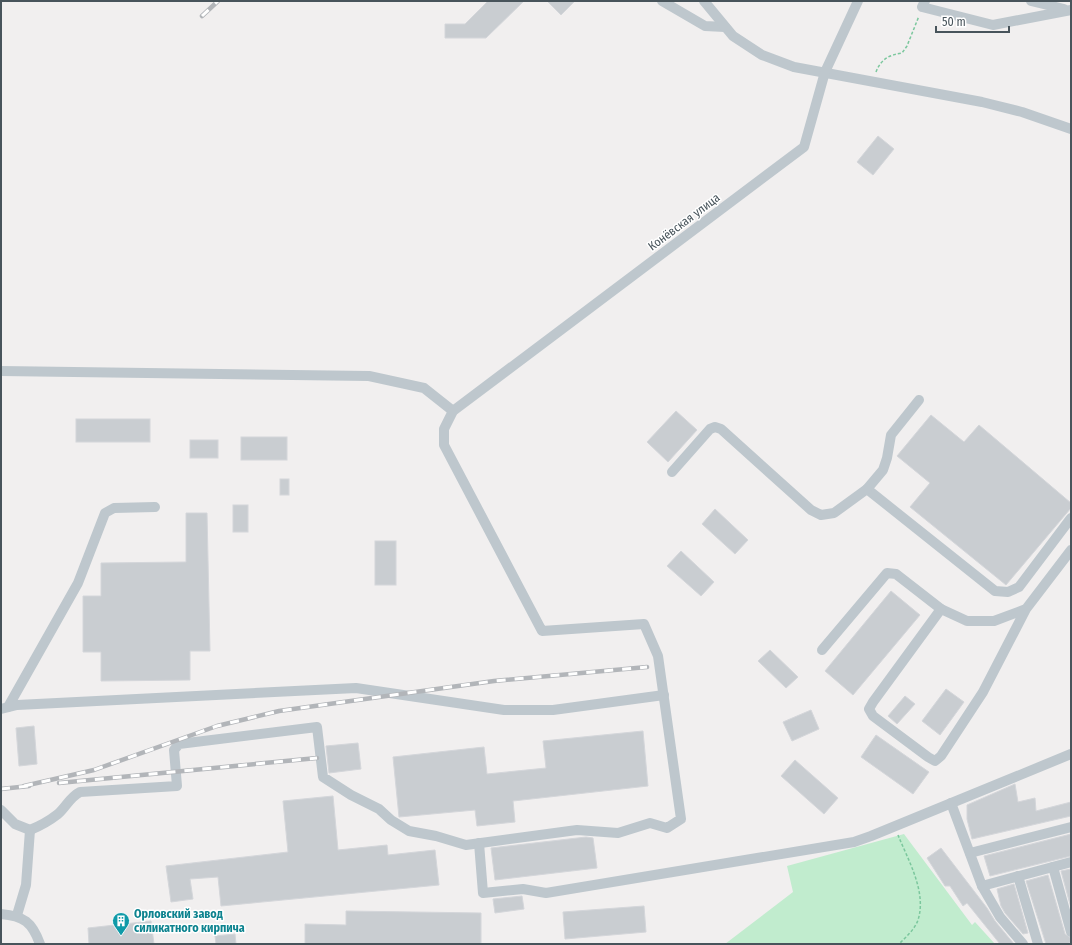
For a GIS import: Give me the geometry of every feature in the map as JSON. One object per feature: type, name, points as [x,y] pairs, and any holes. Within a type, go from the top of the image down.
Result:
[{"type":"street","points":[[662,1],[705,26],[725,27]]},
{"type":"street","points":[[704,1],[733,36],[762,55],[794,67],[872,81],[1022,112],[1071,129]]},
{"type":"street","name":"Конёвская улица","points":[[453,411],[804,148],[825,72],[858,1]]},
{"type":"street","points":[[1031,1],[1069,10]]},
{"type":"street","points":[[924,4],[993,25],[1069,10]]},
{"type":"street","points":[[1,371],[369,376],[424,388],[453,411],[444,429],[444,445],[542,631],[644,624],[658,656],[681,819],[667,828],[650,823],[618,833],[577,830],[466,845],[436,836],[409,831],[391,820],[379,809],[351,795],[323,777],[318,727],[179,744],[174,750],[177,786],[80,792],[72,796],[59,814],[45,824],[30,830],[15,824],[1,810]]},
{"type":"street","points":[[672,472],[710,430],[715,427],[721,430],[810,510],[821,515],[834,513],[866,489],[883,470],[887,458],[891,435],[919,400]]},
{"type":"street","points":[[866,489],[995,592],[1008,592],[1019,587],[1071,518]]},
{"type":"street","points":[[4,708],[78,583],[105,513],[114,508],[155,507]]},
{"type":"street","points":[[941,609],[869,709],[873,716],[928,758],[935,761],[941,756],[983,692],[1026,609],[1071,550]]},
{"type":"street","points":[[822,650],[880,580],[888,573],[896,574],[941,609],[967,621],[994,622],[1026,609]]},
{"type":"street","points":[[4,708],[17,705],[356,688],[504,710],[553,710],[664,695]]},
{"type":"street","points":[[479,843],[483,893],[523,889],[546,893],[854,842],[895,827],[1071,754]]},
{"type":"street","points":[[951,803],[982,886],[1000,917],[1023,944]]},
{"type":"street","points":[[970,853],[1071,826]]},
{"type":"street","points":[[17,915],[26,885],[30,830]]},
{"type":"street","points":[[982,886],[1071,862]]},
{"type":"street","points":[[1053,867],[1071,932]]},
{"type":"street","points":[[1018,876],[1038,944]]},
{"type":"street","points":[[1,914],[17,915],[34,928],[40,944]]},
{"type":"path","points":[[872,81],[879,64],[889,55],[902,53],[907,46],[924,4]]},
{"type":"path","points":[[895,827],[920,896],[918,920],[908,935],[899,944]]},
{"type":"green space","points":[[904,834],[972,925],[975,922],[995,944],[725,944],[793,892],[787,866]]},
{"type":"building","points":[[488,1],[524,1],[486,38],[445,38],[445,24],[465,24]]},
{"type":"building","points":[[547,1],[575,1],[561,15]]},
{"type":"building","points":[[878,136],[894,149],[873,175],[857,162]]},
{"type":"building","points":[[676,411],[697,430],[668,462],[647,442]]},
{"type":"building","points":[[931,415],[964,442],[979,425],[1071,503],[1071,508],[1006,585],[910,507],[930,483],[897,456]]},
{"type":"building","points":[[76,419],[150,419],[150,442],[76,442]]},
{"type":"building","points":[[241,437],[287,437],[287,460],[241,460]]},
{"type":"building","points":[[190,440],[218,440],[218,458],[190,458]]},
{"type":"building","points":[[280,479],[289,479],[289,495],[280,495]]},
{"type":"building","points":[[233,505],[248,505],[248,532],[233,532]]},
{"type":"building","points":[[715,509],[748,540],[735,554],[702,524]]},
{"type":"building","points":[[186,513],[207,513],[210,651],[190,651],[190,680],[101,681],[101,652],[83,652],[83,596],[101,596],[101,563],[186,562]]},
{"type":"building","points":[[375,541],[396,541],[396,585],[375,585]]},
{"type":"building","points":[[681,551],[714,582],[701,596],[667,566]]},
{"type":"building","points":[[891,591],[920,615],[853,695],[825,671]]},
{"type":"building","points":[[770,650],[798,677],[786,688],[758,661]]},
{"type":"building","points":[[946,689],[964,702],[940,735],[922,721]]},
{"type":"building","points":[[905,696],[915,704],[897,724],[888,716]]},
{"type":"building","points":[[811,710],[819,729],[792,741],[783,722]]},
{"type":"building","points":[[34,726],[37,764],[19,766],[16,728]]},
{"type":"building","points":[[643,731],[648,786],[513,801],[515,822],[477,826],[475,810],[399,817],[393,757],[484,747],[487,774],[546,768],[543,741]]},
{"type":"building","points":[[876,735],[929,772],[913,794],[861,757]]},
{"type":"building","points":[[358,743],[361,769],[329,773],[326,746]]},
{"type":"building","points":[[795,760],[838,798],[824,814],[781,776]]},
{"type":"building","points":[[1015,784],[1018,802],[1035,798],[1036,811],[1071,802],[1071,816],[972,839],[967,819],[967,805]]},
{"type":"building","points":[[333,796],[338,850],[387,845],[388,855],[435,850],[439,885],[221,906],[218,877],[190,879],[193,899],[171,902],[166,866],[288,852],[283,801]]},
{"type":"building","points":[[1071,834],[1071,856],[990,876],[984,856]]},
{"type":"building","points":[[586,837],[593,838],[597,868],[495,880],[491,848]]},
{"type":"building","points":[[941,848],[987,908],[995,921],[1014,944],[1000,944],[967,903],[963,906],[950,886],[945,886],[927,858]]},
{"type":"building","points":[[1071,869],[1071,908],[1061,871]]},
{"type":"building","points":[[1048,875],[1065,934],[1071,938],[1071,942],[1067,944],[1046,944],[1026,881]]},
{"type":"building","points":[[1014,884],[1028,933],[1023,934],[1001,906],[997,889]]},
{"type":"building","points":[[522,896],[524,909],[495,913],[493,899]]},
{"type":"building","points":[[644,906],[646,932],[565,939],[563,912]]},
{"type":"building","points":[[346,911],[481,913],[481,944],[305,944],[305,924],[346,925]]},
{"type":"building","name":"Орловский завод силикатного кирпича","points":[[151,921],[154,944],[89,944],[88,928]]},
{"type":"building","points":[[235,934],[236,944],[216,944],[215,936]]},
{"type":"railway","points":[[202,16],[218,1]]},
{"type":"railway","points":[[24,786],[94,770],[217,726],[279,711],[494,681],[647,667]]},
{"type":"railway","points":[[59,783],[317,758]]},
{"type":"railway","points":[[1,789],[29,786]]},
{"type":"place","name":"Орловский завод силикатного кирпича","points":[[121,936]]}]
